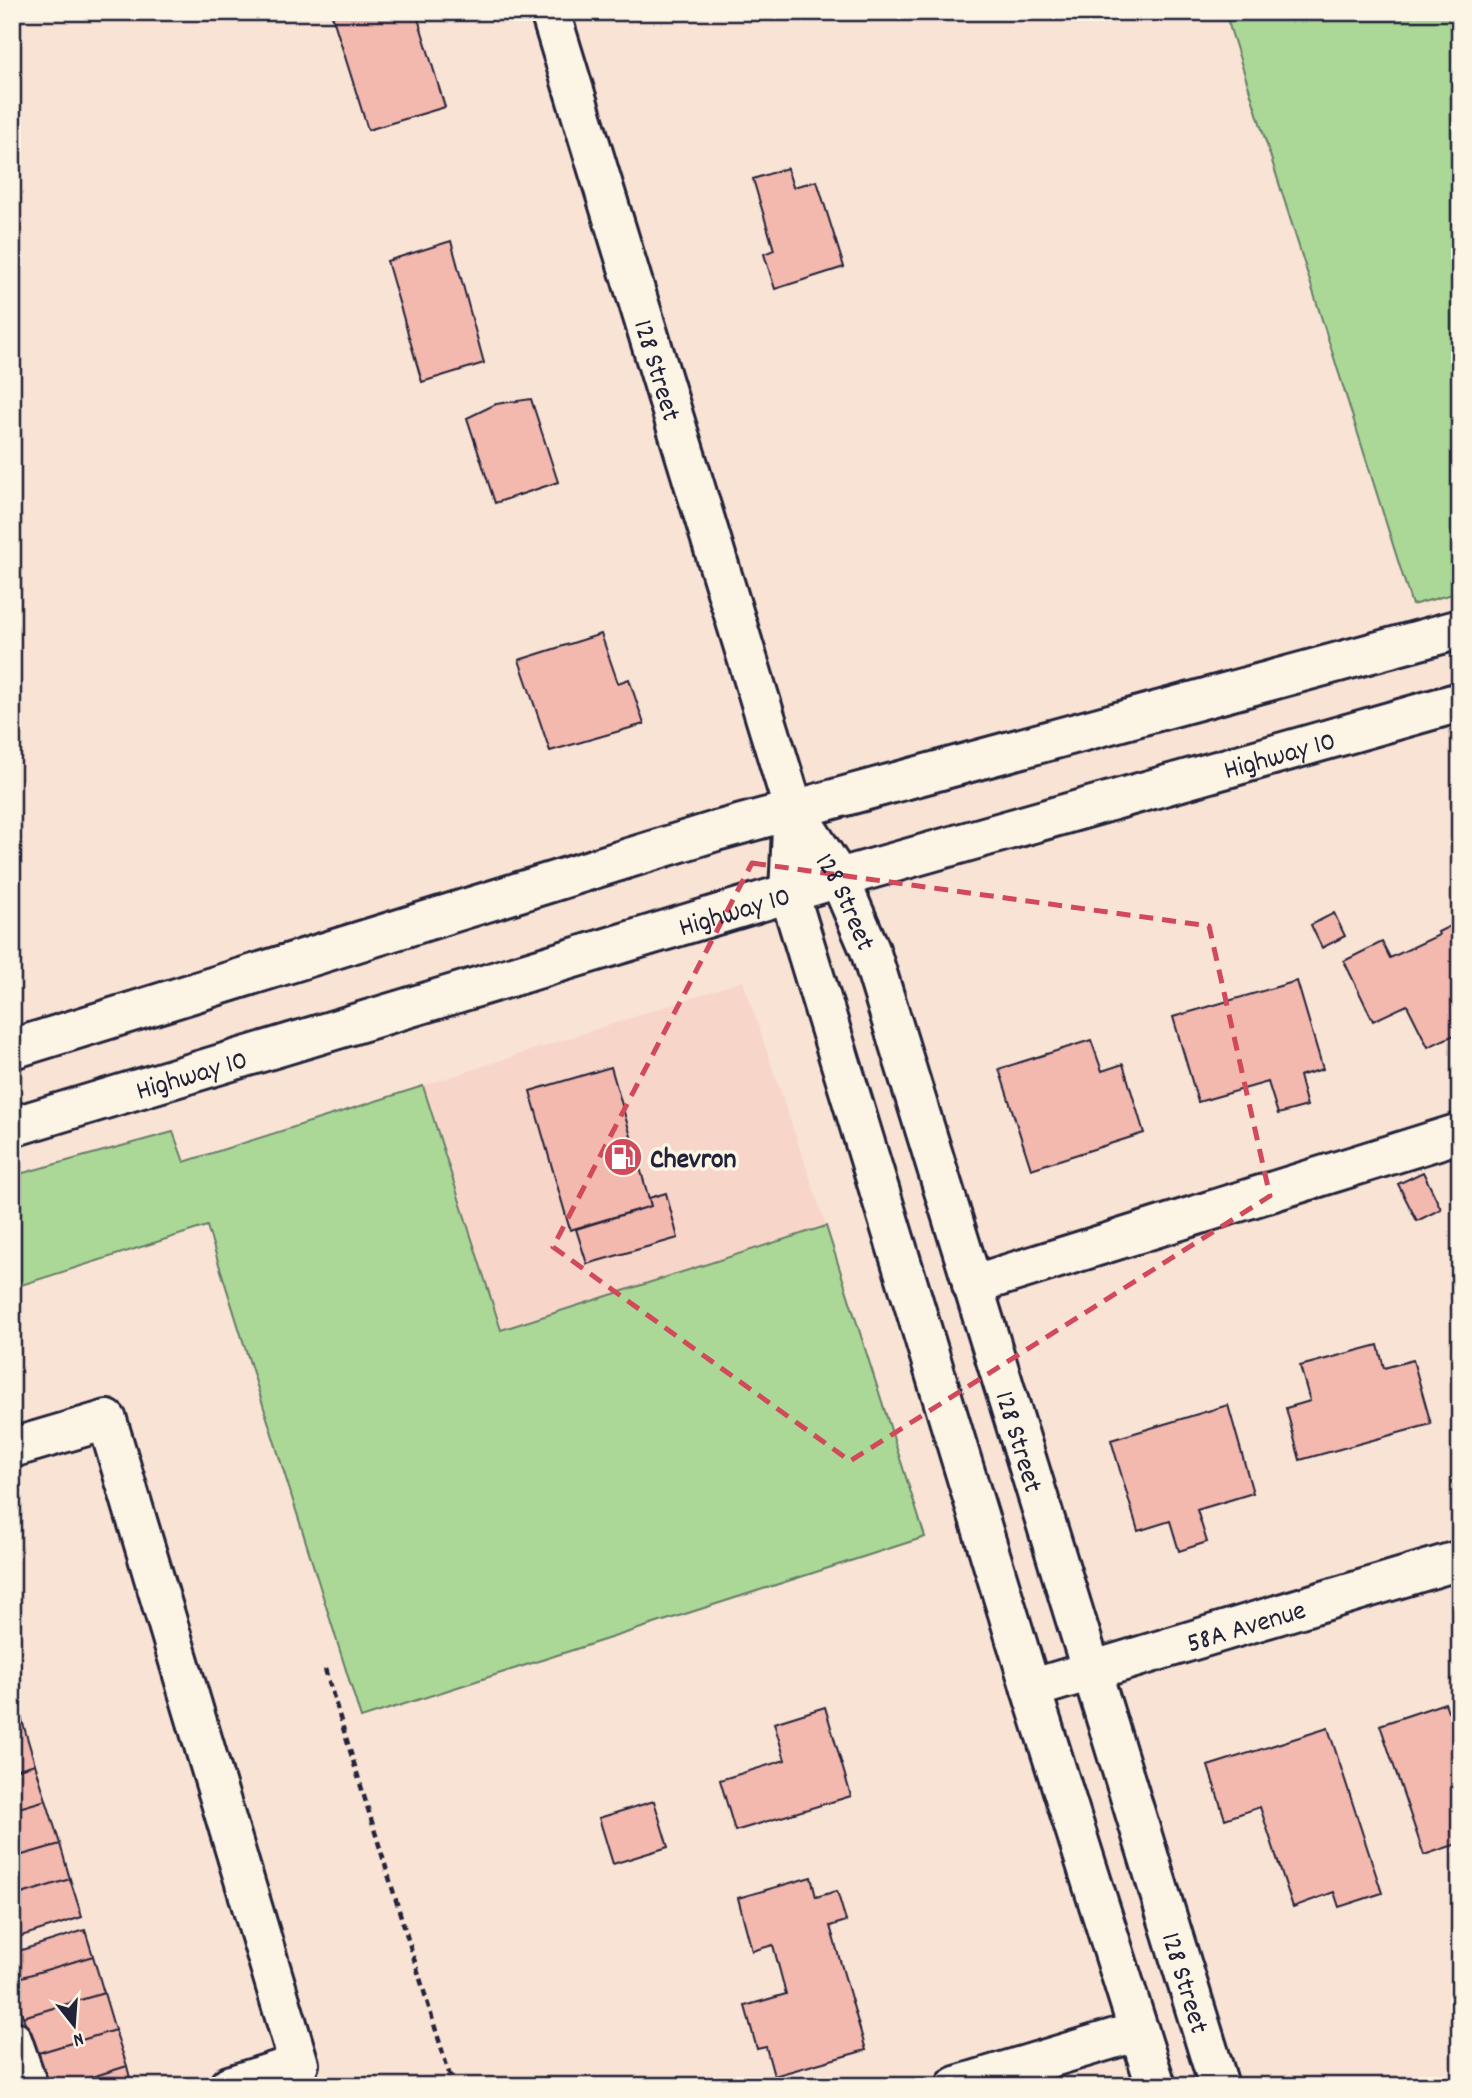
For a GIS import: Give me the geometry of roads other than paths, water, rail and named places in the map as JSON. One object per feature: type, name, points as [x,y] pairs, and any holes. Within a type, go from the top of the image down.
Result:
[{"type":"main road","name":"128 Street","points":[[550,12],[793,808],[839,878],[870,950],[1219,2086]]},
{"type":"main road","points":[[12,1049],[793,808],[1460,629]]},
{"type":"main road","name":"Highway 10","points":[[12,1127],[839,878],[1460,702]]},
{"type":"main road","name":"128 Street","points":[[793,808],[789,893],[1031,1689],[1156,2086]]},
{"type":"main road","points":[[972,1285],[1460,1133]]},
{"type":"main road","points":[[12,1448],[107,1420],[299,2064],[229,2086]]},
{"type":"main road","name":"58A Avenue","points":[[1031,1689],[1460,1560]]},
{"type":"main road","points":[[956,2086],[1139,2031]]},
{"type":"main road","points":[[12,2040],[28,2086]]},
{"type":"place","name":"Chevron","points":[[623,1157]]}]
